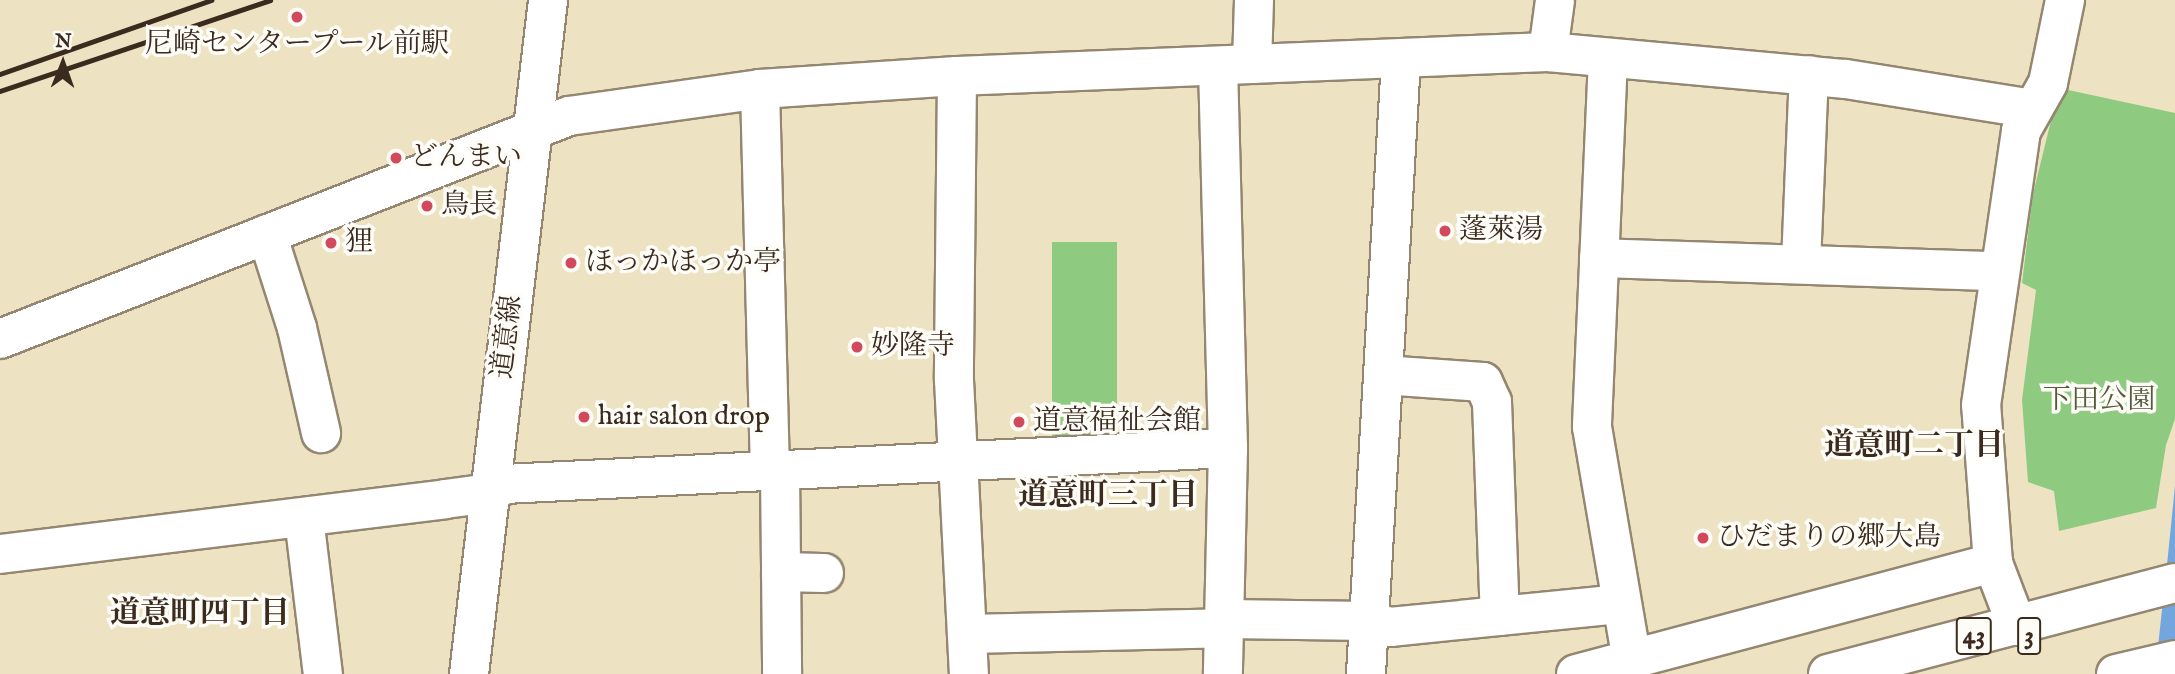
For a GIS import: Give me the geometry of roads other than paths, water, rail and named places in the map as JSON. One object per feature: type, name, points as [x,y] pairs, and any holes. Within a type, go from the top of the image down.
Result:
[{"type":"main road","name":"道意線","points":[[470,674],[548,0]]},
{"type":"main road","points":[[1223,674],[1235,65],[1254,0]]},
{"type":"main road","points":[[1549,52],[1555,0]]},
{"type":"main road","points":[[2017,626],[1993,563],[1980,405],[2021,131],[2048,83],[2065,0]]},
{"type":"main road","points":[[0,339],[569,116],[760,89],[957,76],[1549,52],[1809,75],[2033,109]]},
{"type":"main road","points":[[1608,58],[1592,427],[1619,604],[1632,661]]},
{"type":"main road","points":[[1366,674],[1401,59]]},
{"type":"main road","points":[[1801,263],[1809,75]]},
{"type":"main road","points":[[957,76],[954,380],[969,674]]},
{"type":"main road","points":[[760,89],[781,572],[782,674]]},
{"type":"main road","points":[[267,234],[297,328],[321,433]]},
{"type":"main road","points":[[1599,258],[2000,271]]},
{"type":"main road","points":[[1383,375],[1483,382],[1492,402],[1500,616]]},
{"type":"main road","points":[[0,554],[490,493],[505,484],[1228,448]]},
{"type":"main road","points":[[304,518],[323,674]]},
{"type":"main road","points":[[1576,674],[1993,563]]},
{"type":"main road","points":[[781,572],[824,573]]},
{"type":"main road","name":"43","points":[[1828,674],[2175,583]]},
{"type":"main road","name":"3","points":[[1883,674],[2175,597]]},
{"type":"main road","points":[[968,634],[1224,623],[1369,621],[1390,627],[1619,604]]},
{"type":"main road","points":[[2116,674],[2175,660]]},
{"type":"water","points":[[2175,486],[2175,674],[2155,674],[2168,555]]},
{"type":"railway","points":[[0,74],[211,0]]},
{"type":"railway","points":[[0,91],[270,0]]},
{"type":"place","name":"尼崎センタープール前駅","points":[[297,17]]},
{"type":"place","name":"どんまい","points":[[396,158]]},
{"type":"place","name":"鳥長","points":[[427,206]]},
{"type":"place","name":"蓬萊湯","points":[[1445,231]]},
{"type":"place","name":"狸","points":[[331,243]]},
{"type":"place","name":"ほっかほっか亭","points":[[571,263]]},
{"type":"place","name":"妙隆寺","points":[[857,347]]},
{"type":"place","name":"hair salon drop","points":[[584,417]]},
{"type":"place","name":"道意福祉会館","points":[[1019,422]]},
{"type":"place","name":"ひだまりの郷大島","points":[[1703,538]]},
{"type":"district","name":"道意町二丁目","points":[[1914,446]]},
{"type":"district","name":"道意町三丁目","points":[[1108,496]]},
{"type":"district","name":"道意町四丁目","points":[[200,614]]},
{"type":"park label","name":"下田公園","points":[[2099,401]]}]
